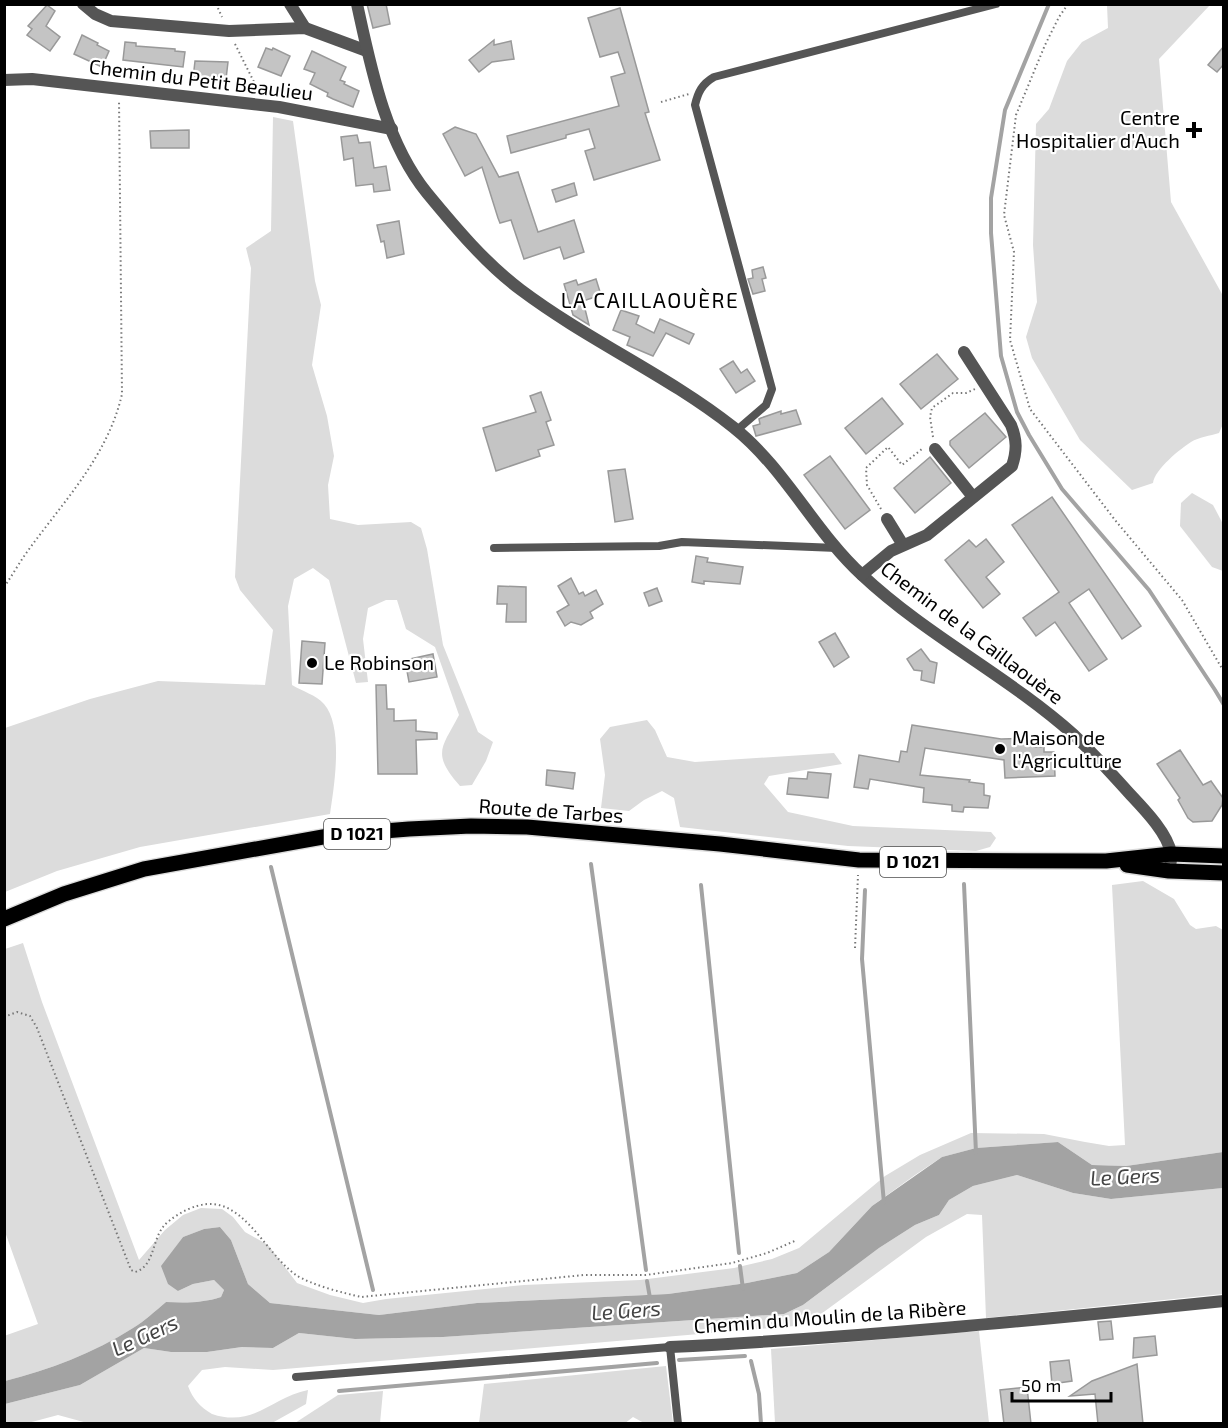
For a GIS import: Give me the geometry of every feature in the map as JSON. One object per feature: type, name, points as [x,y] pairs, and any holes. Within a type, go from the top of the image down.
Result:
[{"type":"main road","name":"Route de Tarbes","points":[[4,919],[64,894],[144,869],[334,836],[409,829],[471,826],[527,827],[720,844],[859,860],[1106,861],[1171,854]]},
{"type":"main road","name":"D 1021","points":[[1171,854],[1224,856]]},
{"type":"main road","name":"Route de Tarbes","points":[[1106,861],[1169,871]]},
{"type":"main road","name":"D 1021","points":[[1169,871],[1224,873]]},
{"type":"street","points":[[83,4],[95,14],[111,21],[229,31],[305,28],[367,51]]},
{"type":"street","points":[[290,4],[305,28]]},
{"type":"street","name":"Chemin de la Caillaouère","points":[[357,4],[377,88],[392,129],[425,191],[464,236],[519,289],[688,395],[737,430],[787,483],[837,548],[862,575],[894,603],[1074,735],[1147,812],[1171,854]]},
{"type":"street","name":"Chemin du Petit Beaulieu","points":[[4,80],[32,79],[266,106],[392,129]]},
{"type":"street","points":[[862,575],[891,551],[927,535],[1012,466],[1016,446],[1011,425],[964,352]]},
{"type":"street","points":[[935,449],[973,497]]},
{"type":"street","points":[[887,519],[903,545]]},
{"type":"street","points":[[1169,871],[1171,854]]},
{"type":"street","name":"Chemin du Moulin de la Ribère","points":[[670,1347],[986,1325],[1224,1301]]},
{"type":"lane","points":[[737,430],[766,405],[772,389],[695,105],[698,92],[705,82],[714,76],[996,4]]},
{"type":"lane","points":[[494,548],[659,546],[682,542],[837,548]]},
{"type":"lane","points":[[670,1347],[678,1424]]},
{"type":"lane","name":"Chemin du Moulin de la Ribère","points":[[296,1377],[670,1347]]},
{"type":"path","points":[[216,4],[266,106]]},
{"type":"path","points":[[1068,4],[1059,16],[1045,45],[1016,115],[1004,215],[1014,252],[1010,340],[1030,409],[1116,520],[1182,600],[1224,672]]},
{"type":"path","points":[[661,102],[689,94],[697,98]]},
{"type":"path","points":[[4,587],[88,472],[117,414],[122,394],[119,100]]},
{"type":"path","points":[[887,519],[867,485],[866,468],[888,447],[902,465],[924,447],[935,449],[930,417],[932,408],[953,393],[966,393],[985,385]]},
{"type":"path","points":[[855,948],[859,860]]},
{"type":"path","points":[[4,1017],[17,1012],[30,1016],[37,1028],[131,1270],[135,1272],[141,1270],[148,1262],[163,1227],[182,1212],[200,1205],[220,1205],[234,1210],[248,1223],[274,1256],[298,1276],[342,1293],[361,1297],[584,1275],[646,1275],[732,1263],[767,1253],[796,1240]]},
{"type":"shaded area","points":[[1107,5],[1210,5],[1159,59],[1171,202],[1222,294],[1223,424],[1219,433],[1194,440],[1175,454],[1158,472],[1153,483],[1132,490],[1080,440],[1032,358],[1026,337],[1037,302],[1033,245],[1036,124],[1049,109],[1067,61],[1082,42],[1108,28]]},
{"type":"shaded area","points":[[273,117],[293,121],[315,281],[321,305],[312,365],[327,416],[334,456],[328,485],[330,519],[358,525],[411,522],[421,528],[427,549],[443,645],[478,732],[493,742],[486,761],[472,785],[460,786],[445,766],[442,758],[444,743],[459,715],[435,647],[406,629],[397,600],[386,600],[368,608],[363,639],[368,682],[356,683],[329,580],[313,568],[294,579],[288,606],[292,685],[324,704],[334,727],[336,757],[330,814],[140,847],[57,871],[5,892],[5,728],[90,699],[158,681],[265,685],[273,630],[240,590],[235,577],[251,268],[246,248],[271,231]]},
{"type":"shaded area","points":[[1192,493],[1213,505],[1223,524],[1223,571],[1212,567],[1180,526],[1181,503]]},
{"type":"shaded area","points":[[647,720],[655,730],[667,757],[695,762],[834,753],[842,764],[769,776],[764,784],[788,812],[853,826],[991,832],[996,838],[990,847],[976,851],[848,846],[680,827],[674,798],[662,791],[629,811],[601,808],[605,775],[600,739],[610,727]]},
{"type":"shaded area","points":[[1143,881],[1174,899],[1190,925],[1196,929],[1216,926],[1223,930],[1223,1152],[1126,1166],[1092,1165],[1058,1142],[976,1148],[942,1157],[915,1175],[872,1206],[829,1252],[797,1273],[747,1283],[668,1294],[477,1303],[379,1315],[270,1303],[248,1284],[231,1240],[220,1227],[204,1229],[183,1237],[162,1266],[178,1291],[193,1284],[214,1280],[224,1290],[221,1297],[194,1302],[166,1302],[137,1325],[87,1353],[38,1372],[5,1381],[4,1336],[38,1324],[4,1229],[5,949],[23,943],[42,1002],[139,1260],[165,1230],[183,1215],[201,1208],[222,1209],[233,1217],[245,1232],[268,1245],[297,1283],[330,1295],[363,1303],[524,1285],[640,1280],[734,1268],[772,1259],[799,1248],[885,1176],[920,1155],[971,1133],[1044,1134],[1109,1146],[1125,1145],[1112,885]]},
{"type":"shaded area","points":[[1017,1175],[1073,1193],[1111,1199],[1223,1188],[1223,1294],[986,1318],[982,1215],[967,1214],[926,1237],[806,1325],[273,1370],[225,1367],[202,1370],[188,1386],[195,1399],[204,1408],[212,1414],[227,1417],[251,1414],[308,1390],[306,1404],[272,1423],[91,1424],[58,1415],[28,1423],[5,1424],[5,1404],[80,1385],[144,1348],[171,1352],[207,1352],[242,1347],[273,1348],[299,1333],[355,1339],[443,1337],[784,1314],[803,1305],[879,1248],[915,1225],[939,1215],[949,1200],[973,1186]]},
{"type":"shaded area","points":[[979,1331],[989,1423],[775,1423],[771,1349]]},
{"type":"shaded area","points":[[666,1366],[673,1423],[644,1423],[633,1417],[624,1424],[479,1423],[484,1384]]},
{"type":"shaded area","points":[[383,1391],[380,1423],[295,1423],[338,1395]]},
{"type":"water","name":"Le Gers","points":[[1058,1142],[1092,1165],[1126,1166],[1223,1152],[1223,1188],[1111,1199],[1073,1193],[1017,1175],[973,1186],[949,1200],[939,1215],[915,1225],[879,1248],[803,1305],[784,1314],[443,1337],[355,1339],[299,1333],[273,1348],[242,1347],[207,1352],[171,1352],[144,1348],[80,1385],[5,1404],[5,1381],[38,1372],[87,1353],[137,1325],[166,1302],[194,1302],[221,1297],[224,1290],[214,1280],[193,1284],[178,1291],[168,1284],[161,1266],[183,1237],[204,1229],[220,1227],[231,1240],[248,1284],[270,1303],[379,1315],[477,1303],[668,1294],[747,1283],[797,1273],[829,1252],[872,1206],[942,1157],[976,1148]]},
{"type":"building","points":[[367,4],[386,4],[390,24],[373,28]]},
{"type":"building","points":[[47,5],[55,11],[46,26],[60,37],[50,51],[27,35],[32,29],[28,26]]},
{"type":"building","points":[[620,8],[649,112],[645,113],[660,160],[594,180],[585,151],[595,148],[589,129],[566,135],[566,138],[511,153],[507,136],[619,106],[611,77],[625,73],[618,52],[600,57],[588,18]]},
{"type":"building","points":[[82,35],[109,51],[102,67],[74,54]]},
{"type":"building","points":[[494,40],[494,45],[511,41],[514,59],[492,62],[479,72],[469,60]]},
{"type":"building","points":[[125,42],[136,43],[136,46],[185,52],[183,67],[123,60]]},
{"type":"building","points":[[1224,46],[1224,64],[1217,72],[1208,65]]},
{"type":"building","points":[[266,48],[272,50],[273,48],[290,56],[281,76],[258,67]]},
{"type":"building","points":[[312,51],[346,67],[340,80],[359,91],[353,107],[327,96],[328,93],[310,84],[315,73],[304,69]]},
{"type":"building","points":[[195,61],[228,62],[226,79],[213,77],[213,81],[193,79]]},
{"type":"building","points":[[455,127],[476,134],[499,177],[518,172],[538,232],[574,220],[584,252],[564,259],[560,247],[524,259],[511,220],[500,223],[482,167],[465,176],[443,134]]},
{"type":"building","points":[[189,130],[189,148],[151,148],[150,131]]},
{"type":"building","points":[[357,135],[359,143],[370,142],[374,168],[386,166],[390,190],[374,192],[373,184],[356,186],[353,158],[344,160],[341,137]]},
{"type":"building","points":[[574,183],[577,195],[556,202],[552,190]]},
{"type":"building","points":[[399,221],[404,254],[387,258],[384,241],[381,242],[377,225]]},
{"type":"building","points":[[763,267],[766,278],[762,279],[765,291],[753,294],[748,279],[753,278],[752,270]]},
{"type":"building","points":[[596,279],[601,295],[583,301],[589,325],[573,315],[564,284],[576,280],[578,285]]},
{"type":"building","points":[[621,310],[639,316],[636,324],[654,333],[660,319],[694,334],[689,344],[666,333],[653,356],[627,345],[630,337],[613,330]]},
{"type":"building","points":[[937,354],[958,379],[921,409],[900,384]]},
{"type":"building","points":[[733,361],[741,373],[747,369],[755,381],[736,393],[720,369]]},
{"type":"building","points":[[541,392],[551,420],[546,422],[554,445],[538,450],[540,456],[496,471],[483,428],[536,412],[530,396]]},
{"type":"building","points":[[882,398],[903,424],[866,454],[845,428]]},
{"type":"building","points":[[796,410],[801,424],[756,436],[753,426],[760,424],[759,419],[781,411],[781,414]]},
{"type":"building","points":[[985,413],[1006,437],[969,468],[950,445],[950,441]]},
{"type":"building","points":[[830,456],[870,510],[845,529],[804,475]]},
{"type":"building","points":[[930,457],[951,483],[915,513],[894,488]]},
{"type":"building","points":[[625,469],[633,519],[615,522],[608,471]]},
{"type":"building","points":[[1052,497],[1141,626],[1122,639],[1089,589],[1069,603],[1107,659],[1089,671],[1055,622],[1036,636],[1023,618],[1059,592],[1012,525]]},
{"type":"building","points":[[986,539],[1004,562],[986,577],[1000,594],[983,608],[945,560],[969,540],[976,547]]},
{"type":"building","points":[[696,556],[708,558],[707,562],[743,567],[740,584],[692,582]]},
{"type":"building","points":[[571,578],[579,594],[583,592],[585,596],[596,590],[603,604],[590,612],[593,618],[581,625],[571,622],[565,626],[557,612],[569,605],[558,586]]},
{"type":"building","points":[[498,586],[526,587],[526,622],[506,622],[507,604],[497,604]]},
{"type":"building","points":[[657,588],[662,601],[649,606],[644,593]]},
{"type":"building","points":[[835,633],[849,657],[834,667],[819,642]]},
{"type":"building","name":"Le Robinson","points":[[302,641],[325,643],[322,684],[299,683]]},
{"type":"building","points":[[921,649],[930,661],[937,663],[934,683],[921,680],[922,671],[914,670],[907,659]]},
{"type":"building","points":[[433,654],[437,677],[409,682],[405,660]]},
{"type":"building","points":[[376,685],[386,685],[387,709],[394,709],[394,721],[416,720],[416,731],[437,733],[437,739],[416,740],[417,774],[378,774]]},
{"type":"building","points":[[912,725],[1001,739],[1033,738],[1034,747],[1044,747],[1044,752],[1054,752],[1055,776],[1005,778],[1004,760],[925,748],[920,775],[970,780],[969,782],[984,784],[984,795],[990,796],[988,808],[964,807],[963,812],[952,811],[952,805],[923,802],[924,788],[870,779],[868,789],[854,787],[859,755],[899,762],[901,751],[907,752]]},
{"type":"building","points":[[1180,750],[1203,785],[1211,781],[1223,798],[1222,805],[1212,821],[1193,822],[1188,818],[1178,800],[1180,798],[1157,764]]},
{"type":"building","points":[[547,770],[575,773],[573,789],[546,785]]},
{"type":"building","points":[[808,772],[831,774],[828,798],[787,794],[789,778],[807,779]]},
{"type":"building","points":[[1111,1321],[1113,1339],[1100,1340],[1098,1322]]},
{"type":"building","points":[[1155,1336],[1157,1355],[1133,1358],[1134,1338]]},
{"type":"building","points":[[1069,1360],[1072,1381],[1052,1384],[1050,1362]]},
{"type":"building","points":[[1137,1364],[1143,1424],[1098,1424],[1095,1394],[1070,1396],[1092,1381]]},
{"type":"building","points":[[1027,1387],[1031,1424],[1004,1424],[1000,1390]]},
{"type":"waterway","points":[[1049,4],[1005,110],[991,198],[991,233],[1001,356],[1017,412],[1062,489],[1149,590],[1224,705]]},
{"type":"waterway","points":[[591,864],[646,1270]]},
{"type":"waterway","points":[[271,867],[373,1290]]},
{"type":"waterway","points":[[964,884],[976,1153]]},
{"type":"waterway","points":[[701,885],[739,1253]]},
{"type":"waterway","points":[[865,890],[862,959],[884,1203]]},
{"type":"waterway","points":[[740,1266],[743,1289]]},
{"type":"waterway","name":"Le Gers","points":[[647,1281],[650,1298]]},
{"type":"waterway","points":[[679,1360],[745,1356]]},
{"type":"waterway","points":[[751,1361],[759,1394],[761,1424]]},
{"type":"waterway","points":[[339,1391],[657,1363]]},
{"type":"place","name":"Centre Hospitalier d'Auch","points":[[1194,130]]},
{"type":"place","name":"Le Robinson","points":[[312,663]]},
{"type":"place","name":"Maison de l'Agriculture","points":[[1000,749]]},
{"type":"district","name":"LA CAILLAOUÈRE","points":[[650,301]]}]
